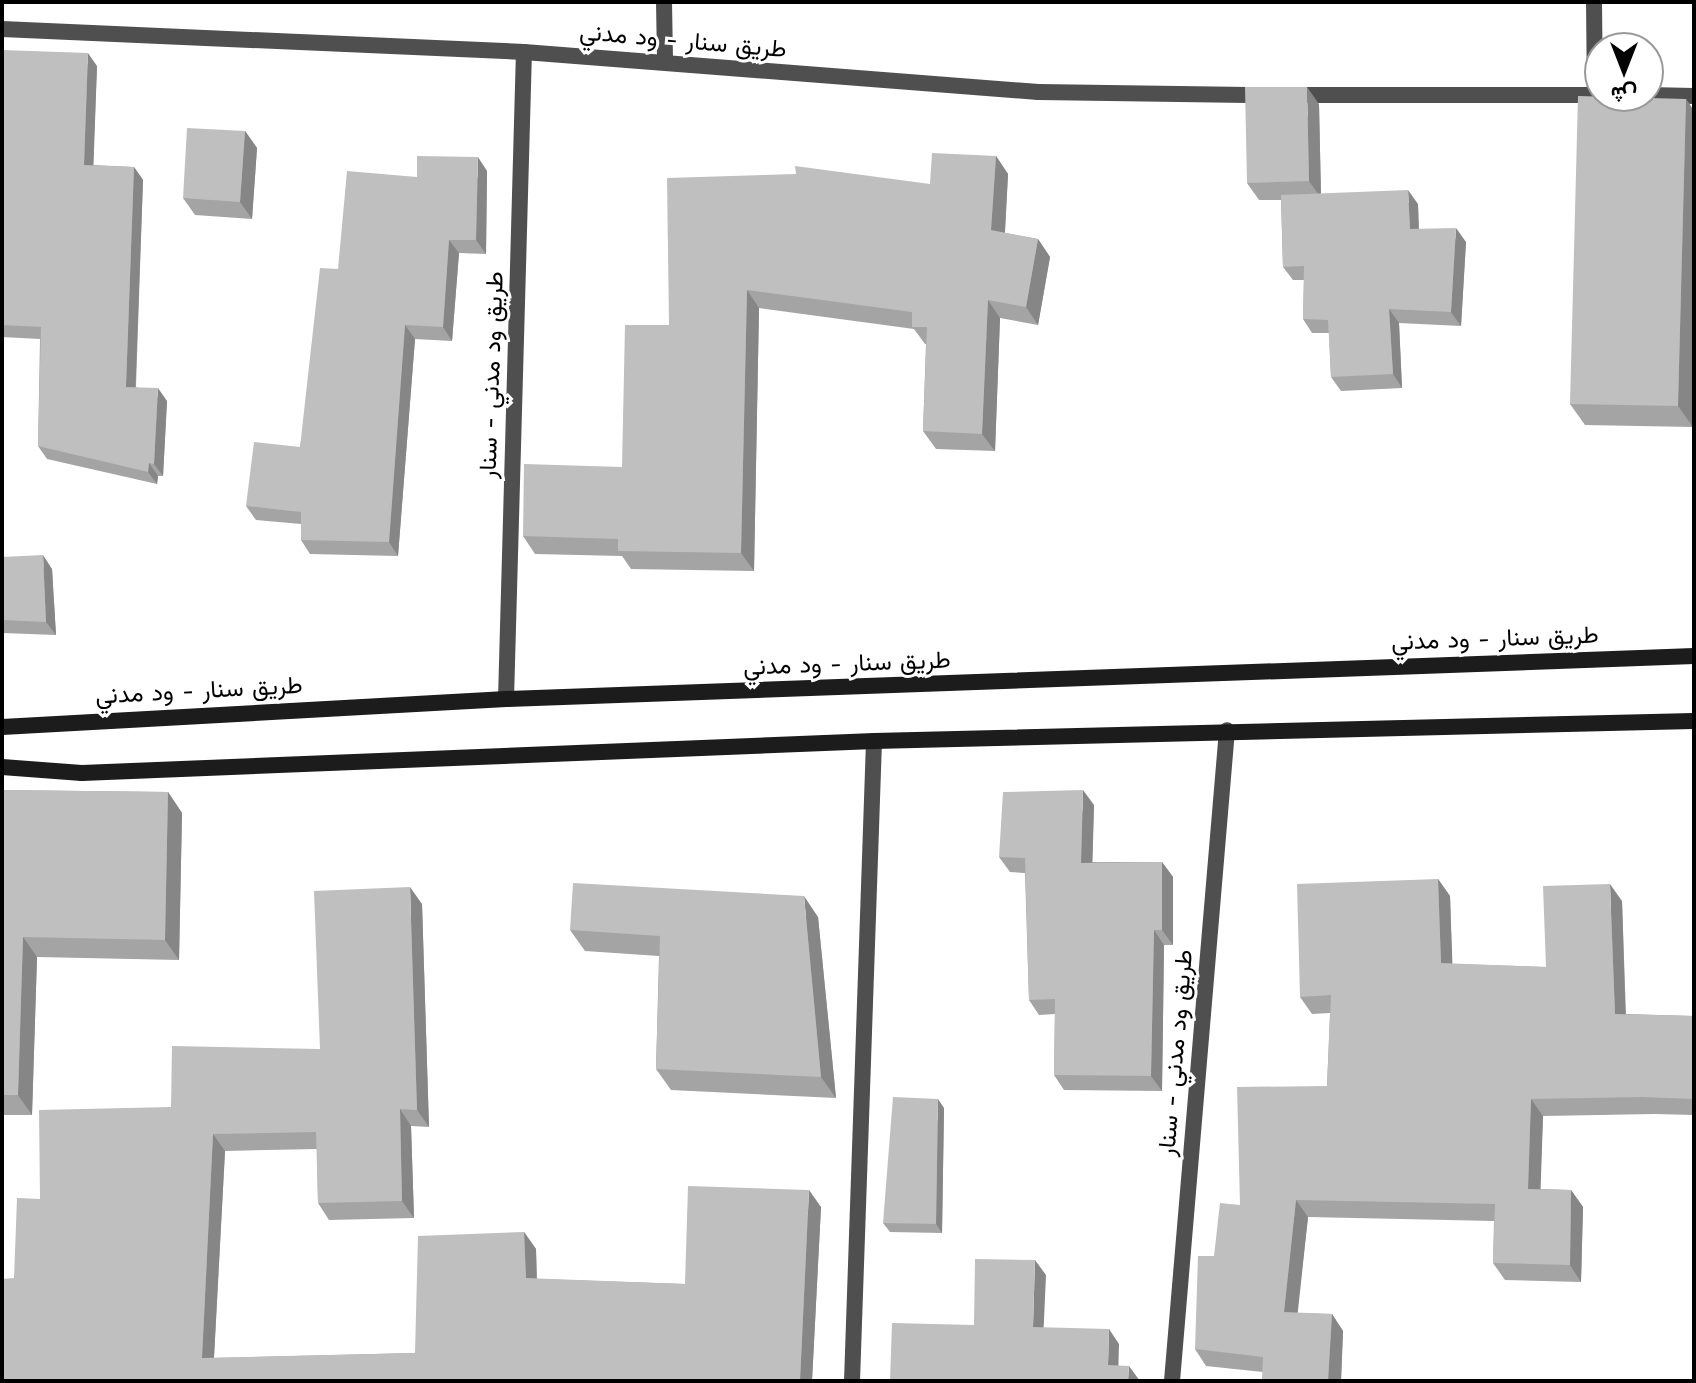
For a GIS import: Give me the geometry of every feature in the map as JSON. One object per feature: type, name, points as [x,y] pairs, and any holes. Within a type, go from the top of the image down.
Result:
[{"type":"street","points":[[664,2],[665,62]]},
{"type":"street","points":[[1594,2],[1595,32]]},
{"type":"street","name":"طريق سنار - ود مدني","points":[[2,29],[524,52],[1038,92],[1584,95]]},
{"type":"street","name":"طريق ود مدني - سنار","points":[[506,699],[524,52]]},
{"type":"street","points":[[1664,95],[1694,96]]},
{"type":"street","name":"طريق سنار - ود مدني","points":[[2,727],[506,699],[1694,656]]},
{"type":"street","points":[[2,767],[82,773],[874,741],[1694,721]]},
{"type":"street","name":"طريق ود مدني - سنار","points":[[1172,1381],[1227,730]]},
{"type":"street","points":[[852,1381],[874,741]]},
{"type":"building","points":[[2,50],[88,53],[84,165],[134,167],[126,387],[158,388],[154,464],[149,463],[148,472],[38,446],[41,327],[2,325]]},
{"type":"building","points":[[1245,87],[1307,87],[1309,181],[1247,183]]},
{"type":"building","points":[[1578,96],[1584,96],[1584,112],[1664,112],[1664,98],[1686,99],[1678,406],[1570,404]]},
{"type":"building","points":[[187,128],[245,131],[240,202],[183,198]]},
{"type":"building","points":[[932,153],[996,156],[991,230],[1038,239],[1026,307],[988,300],[982,434],[923,431],[927,327],[912,327],[912,312],[747,290],[741,553],[618,551],[618,539],[523,536],[524,464],[622,467],[625,325],[669,325],[667,178],[796,174],[795,166],[930,184]]},
{"type":"building","points":[[417,156],[478,157],[476,240],[449,240],[443,327],[405,325],[389,542],[301,540],[301,512],[246,506],[254,442],[300,447],[320,268],[338,269],[347,171],[417,177]]},
{"type":"building","points":[[1408,190],[1410,229],[1456,228],[1451,312],[1389,309],[1393,374],[1331,377],[1328,320],[1303,319],[1304,266],[1283,267],[1281,195]]},
{"type":"building","points":[[43,555],[46,622],[2,620],[2,557]]},
{"type":"building","points":[[2,790],[168,792],[165,940],[23,937],[18,1095],[2,1095]]},
{"type":"building","points":[[1083,790],[1081,863],[1162,862],[1162,930],[1154,930],[1151,1076],[1054,1075],[1055,999],[1029,1000],[1025,858],[999,857],[1003,792]]},
{"type":"building","points":[[1438,879],[1441,963],[1546,967],[1543,886],[1610,884],[1615,1014],[1694,1016],[1694,1099],[1531,1099],[1528,1189],[1571,1190],[1570,1265],[1493,1263],[1495,1204],[1296,1200],[1284,1312],[1332,1314],[1328,1381],[1262,1381],[1263,1357],[1195,1349],[1198,1256],[1214,1256],[1220,1203],[1240,1205],[1237,1087],[1327,1086],[1331,995],[1300,997],[1297,884]]},
{"type":"building","points":[[573,883],[804,896],[821,1077],[656,1069],[660,936],[570,930]]},
{"type":"building","points":[[410,887],[417,1110],[400,1109],[402,1201],[318,1203],[316,1132],[213,1134],[202,1358],[415,1353],[418,1236],[524,1232],[526,1278],[685,1284],[688,1186],[809,1190],[800,1381],[2,1381],[2,1279],[14,1278],[17,1198],[40,1199],[39,1110],[171,1107],[172,1046],[320,1049],[314,891]]},
{"type":"building","points":[[893,1097],[938,1099],[936,1224],[883,1223]]},
{"type":"building","points":[[975,1259],[1035,1260],[1033,1327],[1109,1329],[1108,1365],[1129,1366],[1128,1381],[890,1381],[892,1323],[974,1325]]}]
